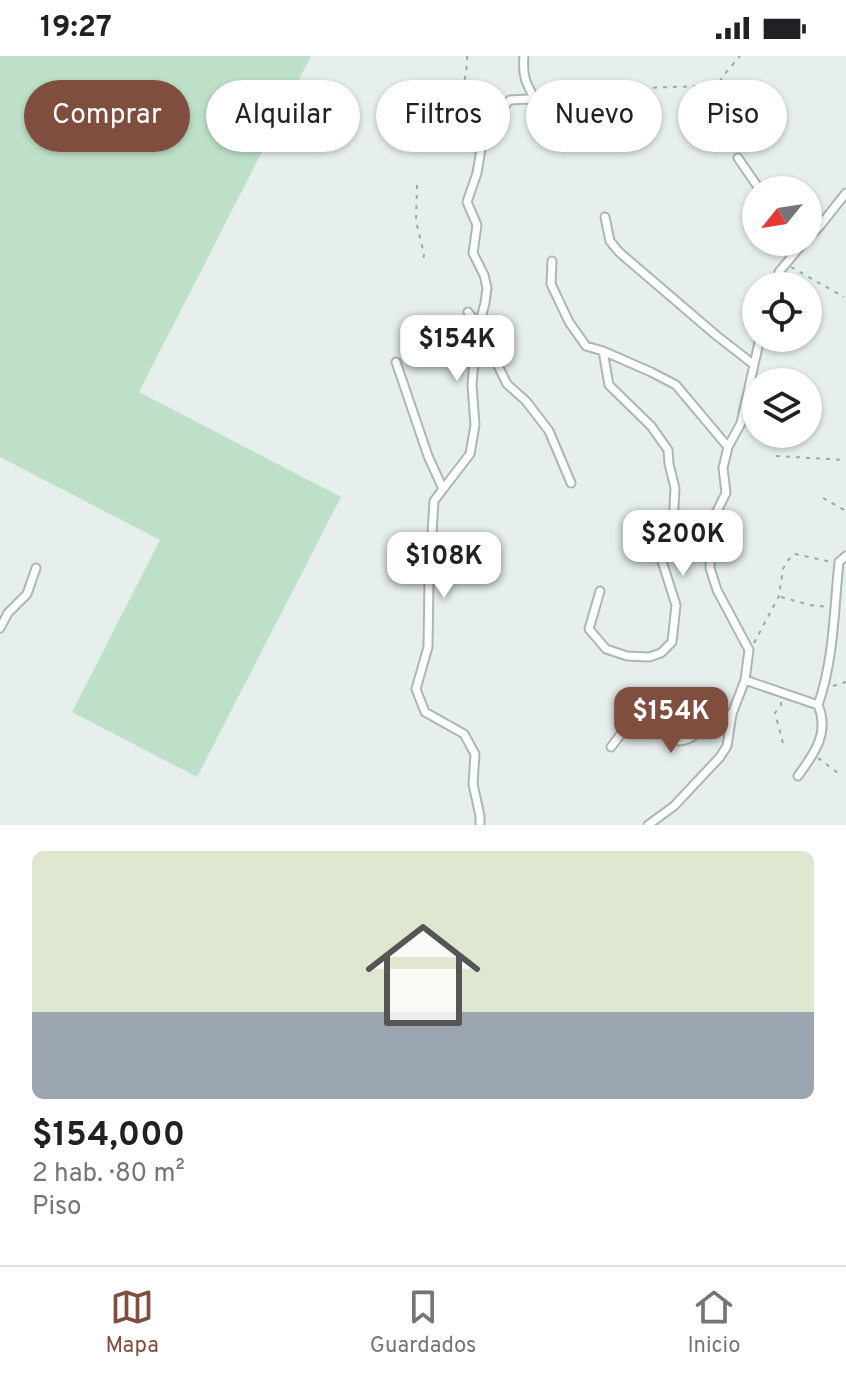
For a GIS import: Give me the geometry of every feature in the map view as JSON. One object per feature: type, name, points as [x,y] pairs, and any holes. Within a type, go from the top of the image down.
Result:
[{"type":"street","points":[[524,56],[526,86]]},
{"type":"street","points":[[480,825],[473,784],[475,754],[464,734],[425,712],[416,689],[428,647],[434,501],[470,454],[475,425],[473,373],[476,336],[487,288],[473,253],[477,225],[467,202],[477,173],[482,143],[498,112],[510,100],[526,99]]},
{"type":"street","points":[[738,158],[750,176]]},
{"type":"street","points":[[822,220],[846,193]]},
{"type":"street","points":[[605,217],[610,241],[619,252],[753,364]]},
{"type":"street","points":[[779,272],[792,256]]},
{"type":"street","points":[[552,261],[551,284],[569,322],[586,346],[676,385],[728,447]]},
{"type":"street","points":[[468,312],[479,327],[507,384],[526,401],[549,431],[571,483]]},
{"type":"street","points":[[600,591],[589,629],[606,649],[627,656],[649,657],[661,653],[672,642],[676,605],[661,558],[664,540],[673,526],[675,488],[668,450],[651,426],[609,385],[603,351]]},
{"type":"street","points":[[648,825],[674,806],[720,757],[727,746],[732,714],[745,680],[749,650],[717,590],[710,568],[711,533],[726,493],[723,468],[728,447],[741,423],[756,352]]},
{"type":"street","points":[[396,362],[428,456],[443,489]]},
{"type":"street","points":[[798,776],[814,755],[823,733],[818,705],[824,689],[834,607],[844,561]]},
{"type":"street","points":[[0,628],[8,613],[27,594],[36,568]]},
{"type":"street","points":[[745,680],[818,705]]},
{"type":"street","points":[[632,695],[651,718],[683,742],[720,715],[732,714]]},
{"type":"street","points":[[611,747],[621,734],[632,731],[651,718]]},
{"type":"path","points":[[464,80],[467,56]]},
{"type":"path","points":[[720,80],[740,56]]},
{"type":"path","points":[[476,152],[480,153]]},
{"type":"path","points":[[417,185],[416,221],[424,254],[423,263]]},
{"type":"path","points":[[786,266],[796,268],[844,297]]},
{"type":"path","points":[[776,456],[846,460]]},
{"type":"path","points":[[823,498],[846,511]]},
{"type":"path","points":[[749,650],[779,596],[787,561],[795,554],[844,561]]},
{"type":"path","points":[[779,596],[810,605],[834,607]]},
{"type":"path","points":[[824,689],[846,682]]},
{"type":"path","points":[[781,693],[781,705],[775,713],[784,747]]},
{"type":"path","points":[[814,755],[838,773]]},
{"type":"green space","points":[[0,56],[311,56],[299,80],[206,80],[206,152],[262,152],[139,392],[341,497],[197,777],[72,712],[160,540],[0,457]]}]
